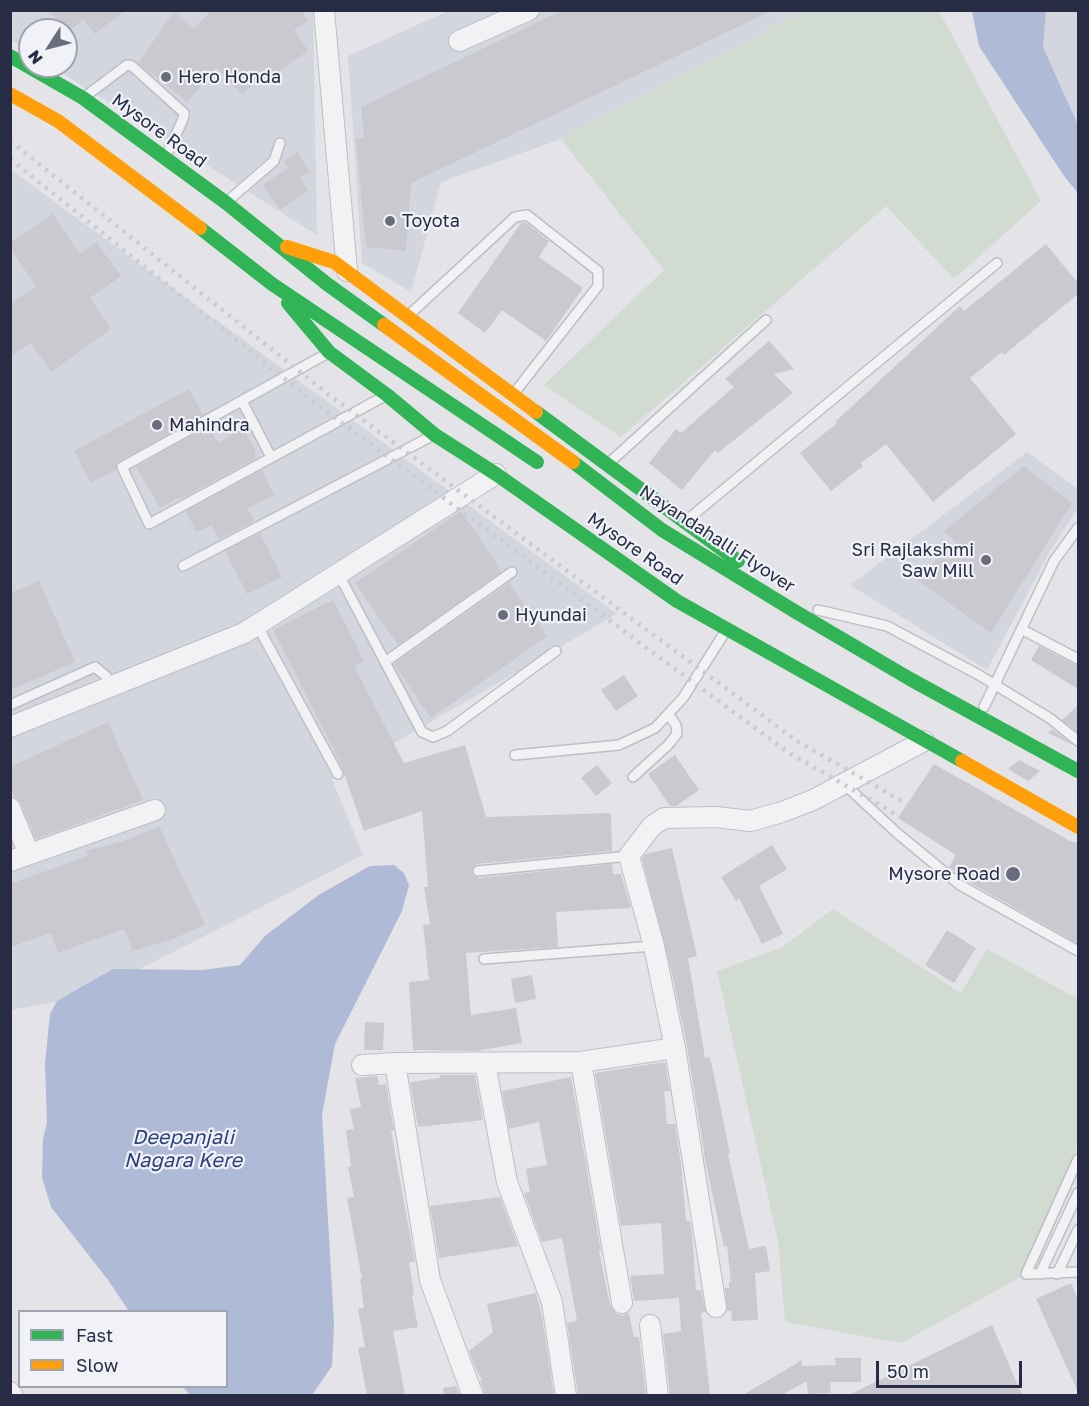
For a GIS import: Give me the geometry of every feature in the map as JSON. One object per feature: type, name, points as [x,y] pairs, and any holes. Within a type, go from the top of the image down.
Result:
[{"type":"main road","name":"Mysore Road","points":[[10,56],[83,98],[225,202],[327,284]]},
{"type":"main road","name":"Mysore Road","points":[[10,94],[67,128],[272,284],[552,473]]},
{"type":"main road","name":"Mysore Road","points":[[281,245],[334,262],[347,271],[764,580],[1078,760]]},
{"type":"main road","name":"Mysore Road","points":[[272,284],[329,352],[387,395],[435,435],[496,474],[677,601],[1078,827]]},
{"type":"main road","name":"Nayandahalli Flyover","points":[[327,284],[535,433],[662,530],[910,679],[1078,771]]},
{"type":"street","points":[[324,10],[347,271]]},
{"type":"street","points":[[459,41],[529,10]]},
{"type":"street","points":[[10,727],[244,633],[496,474]]},
{"type":"street","points":[[716,1307],[675,1048],[654,946],[630,854],[652,826],[664,818],[716,817],[750,820],[782,812],[813,800],[924,741]]},
{"type":"street","points":[[10,808],[20,857],[155,810]]},
{"type":"street","points":[[362,1065],[581,1062],[675,1048]]},
{"type":"street","points":[[581,1062],[622,1303]]},
{"type":"street","points":[[395,1063],[430,1280],[473,1395]]},
{"type":"street","points":[[485,1063],[507,1182],[552,1302],[566,1395]]},
{"type":"street","points":[[650,1324],[658,1395]]},
{"type":"lane","points":[[83,98],[126,65],[132,66],[184,113],[165,158]]},
{"type":"lane","points":[[225,202],[274,161],[280,143]]},
{"type":"lane","points":[[408,316],[515,217],[527,215],[598,271],[598,286],[513,394]]},
{"type":"lane","points":[[685,522],[997,263]]},
{"type":"lane","points":[[607,465],[766,320]]},
{"type":"lane","points":[[329,352],[122,466],[149,524],[387,395]]},
{"type":"lane","points":[[242,401],[271,457]]},
{"type":"lane","points":[[183,566],[435,435]]},
{"type":"lane","points":[[984,707],[1054,561],[1078,528]]},
{"type":"lane","points":[[385,662],[512,572]]},
{"type":"lane","points":[[338,573],[422,732],[433,737],[447,731],[556,651]]},
{"type":"lane","points":[[816,610],[887,626],[995,684],[1051,719],[1078,741]]},
{"type":"lane","points":[[258,625],[338,774]]},
{"type":"lane","points":[[1021,629],[1078,659]]},
{"type":"lane","points":[[515,755],[619,745],[655,728],[683,698],[726,630]]},
{"type":"lane","points":[[10,705],[95,667],[106,676],[109,687]]},
{"type":"lane","points":[[633,777],[677,734],[676,725],[668,714]]},
{"type":"lane","points":[[844,784],[897,833],[960,885],[1078,951]]},
{"type":"lane","points":[[478,871],[630,854]]},
{"type":"lane","points":[[484,959],[654,946]]},
{"type":"lane","points":[[1078,1159],[1026,1274],[1076,1272],[1078,1262]]},
{"type":"lane","points":[[1040,1274],[1078,1193]]},
{"type":"lane","points":[[1057,1274],[1078,1230]]},
{"type":"shaded area","points":[[803,10],[939,11],[1041,201],[954,279],[886,206],[621,437],[544,385],[664,270],[561,139]]},
{"type":"shaded area","points":[[10,11],[313,11],[317,235],[70,78],[78,78],[78,18],[18,18],[18,45],[11,40]]},
{"type":"shaded area","points":[[448,11],[803,11],[561,139],[441,182],[411,292],[362,263],[348,56]]},
{"type":"shaded area","points":[[1046,11],[1078,11],[1078,125],[1043,47]]},
{"type":"shaded area","points":[[10,169],[617,614],[332,779],[363,855],[87,996],[11,1010]]},
{"type":"shaded area","points":[[1027,452],[1078,489],[1078,508],[1049,553],[987,670],[850,585]]},
{"type":"shaded area","points":[[833,909],[961,993],[987,949],[1078,999],[1078,1146],[1019,1278],[901,1343],[785,1322],[778,1241],[717,971],[781,948]]},
{"type":"water","points":[[972,11],[1046,11],[1043,47],[1078,125],[1078,193],[1064,176],[979,46]]},
{"type":"water","name":"Deepanjali Nagara Kere","points":[[394,865],[404,873],[409,885],[402,911],[335,1044],[322,1115],[334,1324],[332,1366],[312,1395],[190,1395],[184,1388],[228,1388],[228,1310],[128,1310],[51,1207],[42,1177],[43,1139],[47,1122],[45,1063],[50,1014],[57,1001],[113,969],[203,970],[240,965],[265,936],[320,894],[370,866]]},
{"type":"building","points":[[49,10],[126,10],[95,34],[84,19],[78,24],[78,18],[55,18]]},
{"type":"building","points":[[212,10],[301,10],[308,21],[294,30],[308,51],[273,75],[269,70],[242,95],[216,67],[187,102],[138,63],[174,12],[194,29]]},
{"type":"building","points":[[563,10],[773,10],[411,183],[406,251],[366,247],[356,139],[364,138],[361,107]]},
{"type":"building","points":[[297,152],[310,172],[300,178],[308,190],[280,210],[263,185],[288,168],[283,161]]},
{"type":"building","points":[[53,214],[80,254],[96,242],[121,276],[90,298],[111,329],[51,372],[31,343],[10,356],[10,304],[36,286],[10,248],[10,243]]},
{"type":"building","points":[[525,222],[549,241],[539,257],[583,288],[546,341],[502,310],[485,333],[458,313],[521,223]]},
{"type":"building","points":[[1046,244],[1078,283],[1078,294],[1004,355],[1002,352],[970,378],[1016,434],[933,502],[886,444],[831,491],[800,453],[837,423],[835,422],[960,306],[964,311]]},
{"type":"building","points":[[769,341],[794,369],[774,374],[793,393],[718,453],[715,450],[682,490],[649,463],[676,429],[681,433],[734,387],[725,379]]},
{"type":"building","points":[[189,389],[203,415],[119,461],[116,464],[116,470],[91,483],[74,451]]},
{"type":"building","points":[[209,426],[218,443],[243,428],[256,452],[254,453],[256,458],[160,508],[136,467]]},
{"type":"building","name":"Sri Rajlakshmi Saw Mill","points":[[1024,466],[1072,503],[991,633],[916,579],[956,542],[944,531]]},
{"type":"building","points":[[262,470],[274,496],[247,508],[254,521],[219,539],[212,525],[196,532],[186,511]]},
{"type":"building","points":[[461,511],[501,572],[398,645],[355,583]]},
{"type":"building","points":[[260,533],[282,577],[247,594],[225,551]]},
{"type":"building","points":[[39,581],[75,662],[10,690],[10,593]]},
{"type":"building","points":[[509,583],[547,636],[431,718],[394,664]]},
{"type":"building","points":[[333,600],[364,661],[354,666],[404,763],[465,745],[486,817],[611,813],[612,851],[477,864],[472,869],[473,875],[479,878],[612,864],[613,874],[621,874],[631,908],[556,912],[558,947],[466,953],[471,1015],[516,1008],[522,1043],[476,1051],[413,1050],[409,982],[429,980],[423,925],[430,924],[424,887],[428,887],[422,811],[364,831],[340,762],[273,630]]},
{"type":"building","points":[[1039,646],[1078,666],[1078,689],[1031,660]]},
{"type":"building","points":[[624,675],[638,696],[616,711],[601,690]]},
{"type":"building","points":[[1078,705],[1078,733],[1062,720]]},
{"type":"building","points":[[108,722],[143,800],[36,839],[21,803],[10,787],[10,767]]},
{"type":"building","points":[[1052,729],[1073,745],[1048,733]]},
{"type":"building","points":[[675,755],[699,790],[676,806],[670,806],[648,774]]},
{"type":"building","points":[[1019,760],[1040,771],[1028,781],[1008,769]]},
{"type":"building","points":[[934,764],[1070,841],[1078,843],[1078,944],[964,879],[949,867],[956,855],[898,818]]},
{"type":"building","points":[[597,765],[612,783],[596,796],[581,778]]},
{"type":"building","points":[[159,826],[205,925],[173,939],[133,951],[124,929],[58,953],[51,933],[10,947],[10,884],[88,856],[86,851],[127,840]]},
{"type":"building","points":[[772,845],[787,869],[759,886],[783,934],[762,944],[739,898],[736,901],[721,877]]},
{"type":"building","points":[[672,848],[697,956],[688,958],[705,1058],[710,1057],[749,1249],[766,1246],[770,1271],[755,1273],[758,1320],[732,1321],[731,1311],[727,1311],[725,1288],[729,1288],[729,1282],[731,1282],[727,1246],[724,1247],[706,1165],[687,1046],[672,974],[642,859],[645,854]]},
{"type":"building","points":[[947,930],[976,948],[954,983],[925,965]]},
{"type":"building","points":[[532,975],[536,999],[515,1003],[511,979]]},
{"type":"building","points":[[365,1022],[384,1023],[383,1050],[364,1050]]},
{"type":"building","points":[[665,1062],[670,1091],[664,1091],[667,1124],[675,1124],[686,1221],[690,1221],[692,1233],[696,1290],[701,1290],[706,1312],[701,1313],[710,1395],[670,1395],[663,1334],[681,1331],[679,1298],[634,1301],[630,1276],[664,1274],[661,1223],[621,1226],[595,1073]]},
{"type":"building","points":[[439,1075],[475,1075],[483,1120],[418,1127],[410,1082],[440,1078]]},
{"type":"building","points":[[377,1076],[379,1085],[386,1084],[394,1130],[391,1131],[415,1262],[409,1262],[418,1327],[393,1331],[405,1395],[367,1395],[358,1348],[365,1347],[358,1309],[364,1308],[360,1279],[362,1279],[347,1198],[354,1197],[348,1167],[351,1166],[346,1130],[354,1129],[350,1109],[361,1107],[355,1078]]},
{"type":"building","points":[[571,1077],[610,1305],[617,1314],[629,1313],[634,1337],[639,1337],[646,1395],[578,1395],[567,1323],[577,1321],[562,1238],[542,1242],[524,1193],[530,1192],[526,1169],[547,1165],[539,1122],[509,1129],[502,1091]]},
{"type":"building","points":[[500,1197],[518,1246],[439,1258],[430,1206]]},
{"type":"building","points":[[1071,1283],[1078,1300],[1078,1392],[1036,1299]]},
{"type":"building","points":[[536,1293],[542,1316],[554,1395],[485,1395],[480,1381],[482,1380],[469,1351],[493,1332],[487,1304]]},
{"type":"building","points":[[992,1325],[1022,1395],[849,1395]]},
{"type":"building","points":[[835,1358],[861,1358],[861,1382],[830,1382],[831,1393],[808,1394],[807,1381],[782,1395],[743,1395],[802,1360],[802,1366],[836,1365]]},
{"type":"building","points":[[456,1386],[460,1395],[444,1395],[443,1388]]},
{"type":"railway","points":[[10,141],[328,394],[797,741],[1078,902]]},
{"type":"railway","points":[[10,159],[319,406],[789,753],[1078,919]]},
{"type":"traffic: fast","points":[[10,56],[83,98],[225,202],[327,284],[384,325]]},
{"type":"traffic: fast","points":[[200,228],[272,284],[537,462]]},
{"type":"traffic: fast","points":[[288,303],[329,352],[387,395],[435,435],[496,474],[677,601],[962,761]]},
{"type":"traffic: fast","points":[[536,412],[738,561]]},
{"type":"traffic: fast","points":[[573,462],[662,530],[796,612],[910,679],[1078,771]]},
{"type":"traffic: slow","points":[[10,94],[58,121],[200,228]]},
{"type":"traffic: slow","points":[[287,247],[334,262],[536,412]]},
{"type":"traffic: slow","points":[[384,325],[573,462]]},
{"type":"traffic: slow","points":[[962,761],[1078,827]]},
{"type":"place","name":"Hero Honda","points":[[166,77]]},
{"type":"place","name":"Toyota","points":[[390,221]]},
{"type":"place","name":"Mahindra","points":[[157,425]]},
{"type":"place","name":"Sri Rajlakshmi Saw Mill","points":[[986,560]]},
{"type":"place","name":"Hyundai","points":[[503,615]]},
{"type":"place","name":"Mysore Road","points":[[1013,874]]}]
